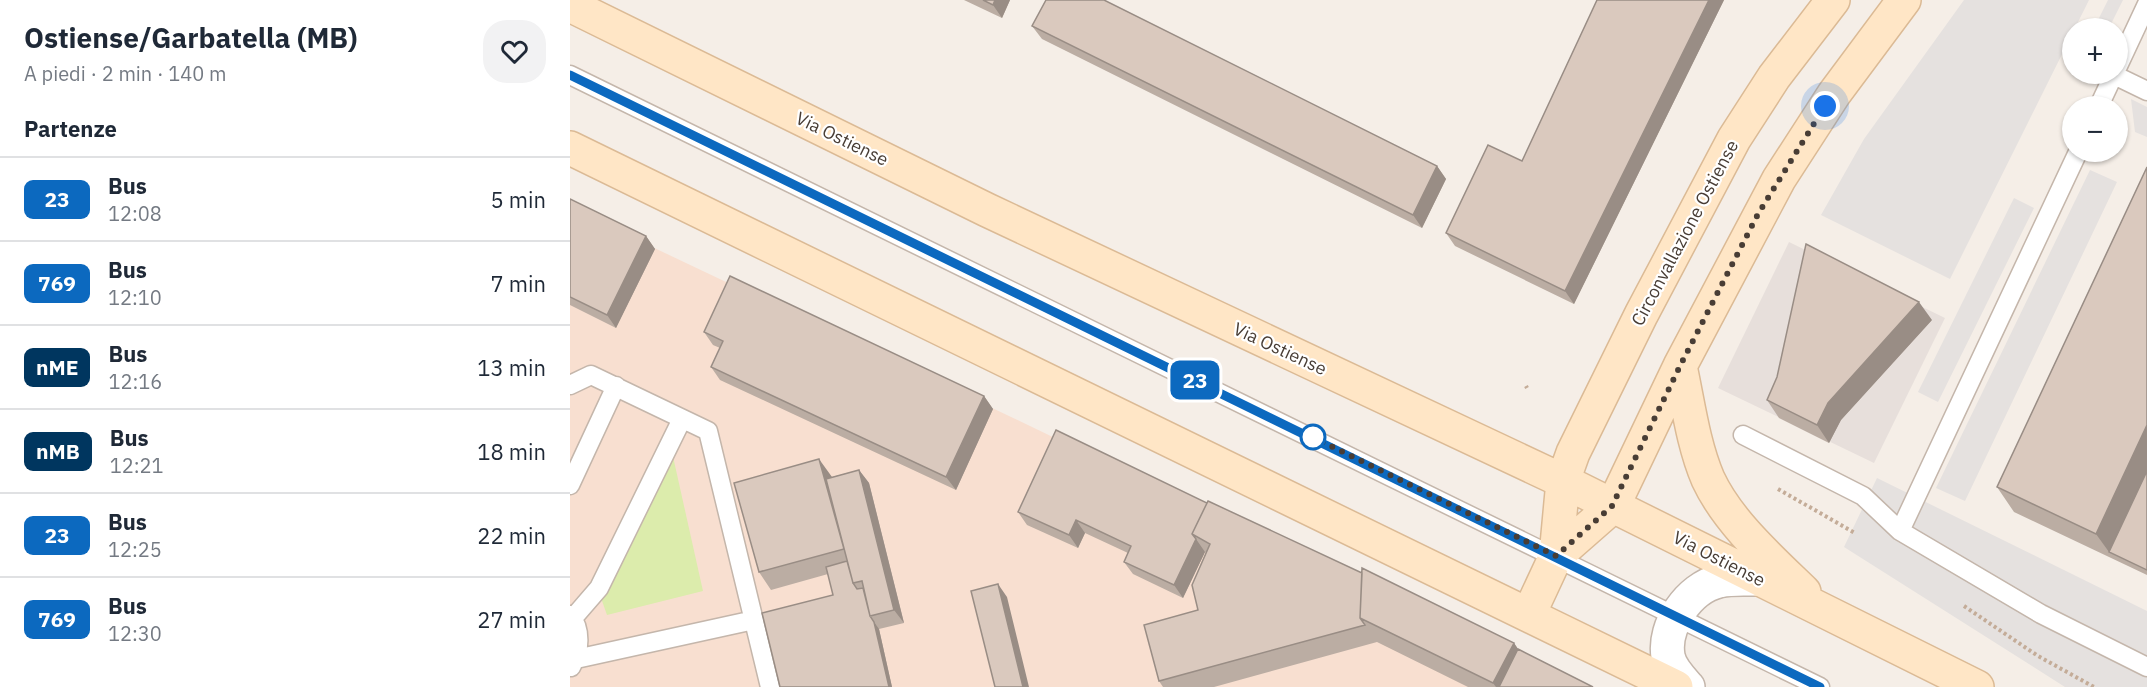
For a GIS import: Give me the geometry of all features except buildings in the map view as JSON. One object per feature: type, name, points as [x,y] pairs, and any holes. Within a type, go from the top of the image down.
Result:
[{"type":"main road","name":"Circonvallazione Ostiense","points":[[1556,556],[1563,481],[1573,453],[1710,181],[1774,77],[1833,0]]},
{"type":"main road","points":[[1529,614],[1556,556],[1612,506],[1758,214],[1793,155],[1846,76],[1904,0]]},
{"type":"main road","name":"Via Ostiense","points":[[581,6],[987,210],[1563,481],[1977,687]]},
{"type":"main road","points":[[570,148],[1676,687]]},
{"type":"main road","points":[[1680,366],[1699,452],[1721,501],[1775,564],[1822,611]]},
{"type":"street","points":[[1688,687],[1673,669],[1668,657],[1668,640],[1677,616],[1688,600],[1708,585],[1719,581],[1756,579]]},
{"type":"lane","points":[[2128,44],[2147,4]]},
{"type":"lane","points":[[570,75],[1820,687]]},
{"type":"lane","points":[[2128,79],[2147,91]]},
{"type":"lane","points":[[1900,531],[2073,162]]},
{"type":"lane","points":[[570,385],[591,375],[708,431],[770,687]]},
{"type":"lane","points":[[570,485],[616,386]]},
{"type":"lane","points":[[682,419],[599,588],[571,616],[579,636],[573,664],[754,620]]},
{"type":"lane","points":[[1743,435],[1863,496],[1900,531],[2042,614],[2147,667]]},
{"type":"shaded area","points":[[1964,0],[2089,0],[2080,18],[2062,18],[2062,54],[1950,279],[1821,215],[1864,139]]},
{"type":"shaded area","points":[[2108,0],[2123,0],[2114,18],[2099,18]]},
{"type":"shaded area","points":[[2131,99],[2147,107],[2147,137],[2135,132]]},
{"type":"shaded area","points":[[2090,170],[2117,182],[1965,501],[1936,488]]},
{"type":"shaded area","points":[[2014,198],[2034,208],[1938,402],[1918,392]]},
{"type":"shaded area","points":[[570,208],[1030,426],[1571,687],[570,687]]},
{"type":"shaded area","points":[[1789,242],[1945,318],[1874,463],[1718,388]]},
{"type":"shaded area","points":[[1877,478],[2147,611],[2147,687],[2065,687],[1844,547]]},
{"type":"green space","points":[[672,452],[703,591],[607,615],[601,598]]},
{"type":"bus line","name":"23","points":[[570,75],[1820,687]]},
{"type":"route","points":[[1313,437],[1308,435],[1556,556],[1612,506],[1758,214],[1825,106]]}]
